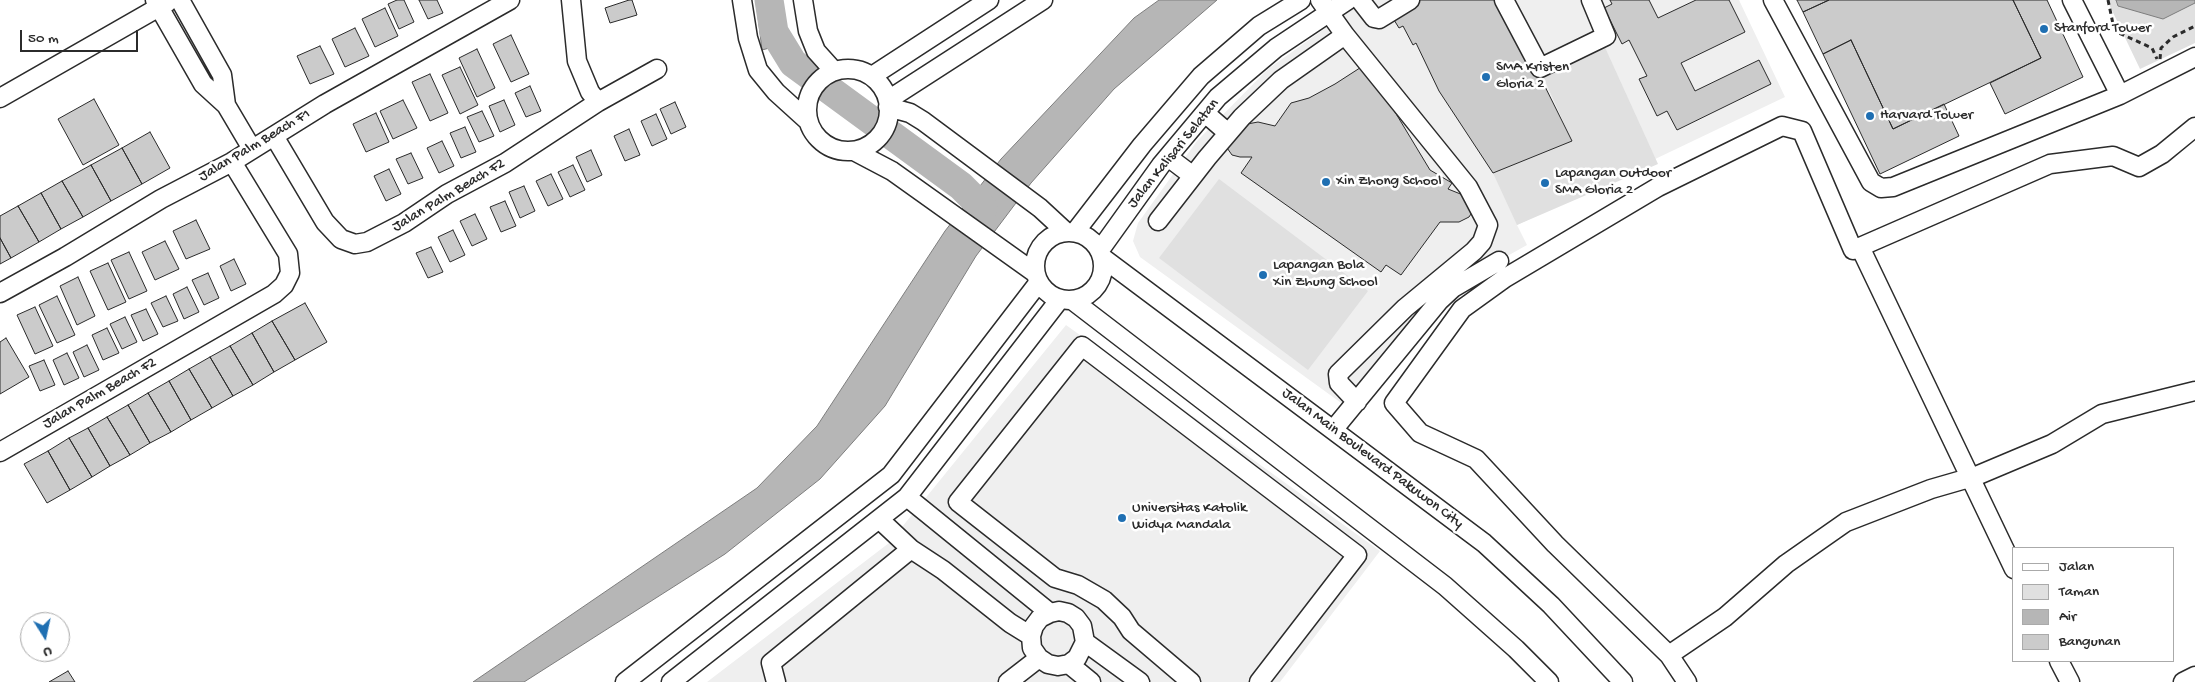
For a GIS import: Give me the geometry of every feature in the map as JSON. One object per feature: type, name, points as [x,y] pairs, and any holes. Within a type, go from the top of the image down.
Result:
[{"type":"street","points":[[180,0],[222,75],[226,105]]},
{"type":"street","name":"Jalan Palm Beach F1","points":[[0,293],[65,257],[161,199],[232,162],[325,104],[510,0]]},
{"type":"street","points":[[571,0],[577,61],[590,92],[598,102]]},
{"type":"street","points":[[742,0],[748,38],[758,70],[776,92],[808,121]]},
{"type":"street","points":[[803,0],[808,31],[816,51],[834,71]]},
{"type":"street","points":[[872,76],[989,0]]},
{"type":"street","points":[[888,103],[1043,0]]},
{"type":"street","name":"Jalan Kalisari Selatan","points":[[1070,232],[1201,76],[1259,26],[1301,0]]},
{"type":"street","name":"Jalan Kalisari Selatan","points":[[1101,254],[1168,157],[1218,97],[1324,6],[1348,0]]},
{"type":"street","points":[[1360,0],[1374,18],[1379,19],[1410,0]]},
{"type":"street","points":[[1504,0],[1540,68],[1606,36],[1591,0]]},
{"type":"street","points":[[1773,0],[1870,182],[1880,188],[1893,187],[2120,94],[2195,57]]},
{"type":"street","points":[[2072,0],[2120,94]]},
{"type":"street","points":[[0,98],[162,2],[203,84],[226,105],[252,149]]},
{"type":"street","points":[[1324,6],[1345,35],[1468,187],[1488,226],[1482,242],[1474,251],[1405,308],[1338,374],[1339,383],[1357,402]]},
{"type":"street","points":[[1158,222],[1228,132],[1281,80],[1345,35]]},
{"type":"street","name":"Jalan Palm Beach F2","points":[[274,136],[325,222],[341,239],[355,244],[367,242],[404,223],[447,194],[505,162],[598,102],[658,68]]},
{"type":"street","points":[[847,69],[860,70],[872,76],[882,88],[890,115],[886,128],[878,139],[867,147],[854,151],[839,151],[825,145],[814,134],[808,121],[807,106],[811,91],[820,79],[834,71],[847,69]]},
{"type":"street","points":[[671,682],[907,497],[1066,300],[1088,295],[1095,289],[1102,275],[1101,254],[1090,239],[1070,232],[969,153],[910,113],[888,103]]},
{"type":"street","points":[[1206,113],[1228,132]]},
{"type":"street","points":[[1687,682],[1669,655],[1555,544],[1476,459],[1420,434],[1394,403],[1462,309],[1490,288],[1658,187],[1782,126],[1802,131],[1854,250],[2050,164],[2112,156],[2139,167],[2162,154],[2195,127]]},
{"type":"street","points":[[854,151],[892,171],[1010,254],[1037,278],[1048,293],[1066,300],[1445,586],[1516,649],[1549,682]]},
{"type":"street","points":[[1168,157],[1192,176]]},
{"type":"street","name":"Jalan Palm Beach F2","points":[[3,444],[274,294],[284,285],[290,273],[288,254],[232,162]]},
{"type":"street","points":[[625,682],[797,550],[891,474],[1037,278],[1037,254],[1042,246],[1056,234],[1070,232]]},
{"type":"street","points":[[1860,247],[2012,565]]},
{"type":"street","points":[[1333,430],[1439,301],[1453,288],[1492,266],[1474,251]]},
{"type":"street","name":"Jalan Main Boulevard Pakuwon City","points":[[1101,254],[1484,543],[1551,605],[1623,682]]},
{"type":"street","points":[[1192,682],[1131,631],[1122,617],[1104,600],[1078,585],[1055,578],[958,502],[1082,346],[1357,555],[1259,682]]},
{"type":"street","points":[[1669,655],[1725,617],[1786,564],[1846,522],[1931,488],[1969,478],[2052,444],[2102,414],[2195,391]]},
{"type":"street","points":[[907,497],[1050,613]]},
{"type":"street","points":[[879,519],[911,549],[943,570],[1010,623],[1031,636]]},
{"type":"street","points":[[776,682],[772,663],[911,549]]},
{"type":"street","points":[[797,550],[814,570]]},
{"type":"street","points":[[1059,612],[1068,613],[1076,618],[1082,626],[1085,642],[1077,658],[1069,664],[1058,666],[1048,664],[1039,658],[1032,648],[1031,636],[1037,622],[1050,613],[1059,612]]},
{"type":"street","points":[[1085,642],[1140,682]]},
{"type":"street","points":[[1008,682],[1039,658]]},
{"type":"street","points":[[2060,662],[2070,682]]},
{"type":"street","points":[[1069,664],[1092,682]]},
{"type":"street","points":[[2183,682],[2195,676]]},
{"type":"path","points":[[2108,0],[2114,24],[2119,33],[2152,48],[2159,64],[2160,48],[2173,37],[2195,26]]},
{"type":"shaded area","points":[[1365,0],[1739,0],[1785,97],[1517,225],[1527,245],[1459,283],[1355,413],[1140,257],[1133,241],[1138,223],[1197,141],[1268,69]]},
{"type":"shaded area","name":"Universitas Katolik Widya Mandala","points":[[1066,325],[1380,551],[1280,682],[707,682],[889,543]]},
{"type":"green space","points":[[2107,0],[2195,0],[2195,43],[2140,69]]},
{"type":"green space","points":[[1603,43],[1658,164],[1517,225],[1493,173],[1572,141],[1541,72]]},
{"type":"green space","name":"Lapangan Bola Xin Zhung School","points":[[1219,179],[1368,291],[1308,370],[1159,258]]},
{"type":"water","points":[[756,0],[782,0],[788,43],[762,50]]},
{"type":"water","points":[[1159,0],[1217,0],[1114,89],[1031,183],[976,256],[885,406],[820,479],[725,554],[524,682],[473,682],[757,488],[817,426],[945,231],[1001,159],[1134,18]]},
{"type":"water","points":[[2116,0],[2195,0],[2195,3],[2163,19],[2118,6]]},
{"type":"building","points":[[397,0],[404,0],[414,22],[399,29],[388,4]]},
{"type":"building","points":[[419,0],[437,0],[443,13],[428,19]]},
{"type":"building","points":[[632,0],[637,15],[610,23],[605,8]]},
{"type":"building","name":"SMA Kristen Gloria 2","points":[[1414,0],[1502,0],[1572,141],[1493,173],[1439,91],[1416,43],[1413,45],[1403,26],[1399,28],[1391,15]]},
{"type":"building","points":[[1610,0],[1649,0],[1658,18],[1696,0],[1729,0],[1745,32],[1681,63],[1695,91],[1759,60],[1771,84],[1677,130],[1667,111],[1657,116],[1639,79],[1647,76],[1629,40],[1622,44],[1604,8],[1612,4]]},
{"type":"building","points":[[1797,0],[1829,0],[1803,12]]},
{"type":"building","points":[[1829,0],[2013,0],[2041,58],[1893,129],[1851,40],[1823,54],[1803,12]]},
{"type":"building","name":"Stanford Tower","points":[[2013,0],[2047,0],[2083,77],[2005,114],[1990,83],[2041,58]]},
{"type":"building","points":[[385,8],[398,36],[375,47],[362,19]]},
{"type":"building","points":[[355,28],[369,56],[345,67],[332,39]]},
{"type":"building","points":[[511,35],[529,74],[511,82],[493,44]]},
{"type":"building","name":"Harvard Tower","points":[[1851,40],[1893,129],[1944,104],[1959,136],[1880,174],[1823,54]]},
{"type":"building","points":[[320,46],[334,74],[310,84],[297,56]]},
{"type":"building","points":[[477,49],[495,88],[477,97],[459,58]]},
{"type":"building","points":[[1366,64],[1430,170],[1452,183],[1448,189],[1463,195],[1473,211],[1469,217],[1459,222],[1440,222],[1401,275],[1386,265],[1381,272],[1241,173],[1252,157],[1232,155],[1225,145],[1242,125],[1258,122],[1275,126],[1291,103],[1309,98]]},
{"type":"building","points":[[460,67],[478,105],[460,114],[442,75]]},
{"type":"building","points":[[430,74],[448,113],[430,121],[412,82]]},
{"type":"building","points":[[530,86],[541,111],[526,117],[515,93]]},
{"type":"building","points":[[94,99],[119,145],[83,165],[58,119]]},
{"type":"building","points":[[403,100],[417,128],[393,139],[380,111]]},
{"type":"building","points":[[504,100],[515,125],[500,132],[489,106]]},
{"type":"building","points":[[675,102],[686,127],[671,134],[660,109]]},
{"type":"building","points":[[482,111],[494,136],[479,142],[467,117]]},
{"type":"building","points":[[376,113],[389,142],[366,152],[353,124]]},
{"type":"building","points":[[656,114],[667,139],[652,146],[641,121]]},
{"type":"building","points":[[465,127],[476,152],[461,158],[450,133]]},
{"type":"building","points":[[629,129],[640,155],[625,161],[614,136]]},
{"type":"building","points":[[150,132],[170,168],[142,184],[122,148]]},
{"type":"building","points":[[442,141],[454,166],[439,173],[427,148]]},
{"type":"building","points":[[122,148],[142,184],[111,201],[91,165]]},
{"type":"building","points":[[591,150],[602,175],[587,182],[576,157]]},
{"type":"building","points":[[411,153],[423,178],[408,184],[396,159]]},
{"type":"building","points":[[91,165],[111,201],[83,217],[62,181]]},
{"type":"building","points":[[573,165],[585,190],[570,197],[558,172]]},
{"type":"building","points":[[389,169],[401,194],[386,201],[374,176]]},
{"type":"building","points":[[551,174],[563,199],[548,206],[536,181]]},
{"type":"building","points":[[62,181],[83,217],[61,229],[41,193]]},
{"type":"building","points":[[524,186],[535,211],[520,218],[509,192]]},
{"type":"building","points":[[41,193],[61,229],[39,242],[18,206]]},
{"type":"building","points":[[505,201],[516,226],[501,232],[490,207]]},
{"type":"building","points":[[18,206],[39,242],[11,258],[0,238],[0,216]]},
{"type":"building","points":[[475,214],[487,239],[472,246],[460,221]]},
{"type":"building","points":[[196,220],[210,249],[186,259],[173,231]]},
{"type":"building","points":[[453,230],[465,255],[450,262],[438,237]]},
{"type":"building","points":[[0,238],[11,258],[0,264]]},
{"type":"building","points":[[165,241],[179,269],[155,280],[142,252]]},
{"type":"building","points":[[431,247],[443,272],[428,278],[416,253]]},
{"type":"building","points":[[129,252],[147,291],[129,299],[111,260]]},
{"type":"building","points":[[234,259],[246,284],[231,291],[220,266]]},
{"type":"building","points":[[108,263],[126,302],[108,310],[90,271]]},
{"type":"building","points":[[208,273],[219,298],[204,305],[192,280]]},
{"type":"building","points":[[78,277],[95,316],[77,325],[60,286]]},
{"type":"building","points":[[187,287],[199,312],[184,319],[173,294]]},
{"type":"building","points":[[57,296],[75,335],[57,343],[39,305]]},
{"type":"building","points":[[166,296],[178,321],[163,327],[151,303]]},
{"type":"building","points":[[305,303],[327,342],[295,360],[272,321]]},
{"type":"building","points":[[35,307],[53,346],[35,354],[17,315]]},
{"type":"building","points":[[146,309],[158,334],[143,341],[131,315]]},
{"type":"building","points":[[125,317],[137,342],[122,349],[110,324]]},
{"type":"building","points":[[272,321],[295,360],[274,372],[252,333]]},
{"type":"building","points":[[107,328],[119,353],[103,360],[92,335]]},
{"type":"building","points":[[252,333],[274,372],[253,385],[230,346]]},
{"type":"building","points":[[6,338],[29,377],[0,394],[0,342]]},
{"type":"building","points":[[87,345],[99,370],[84,377],[73,352]]},
{"type":"building","points":[[230,346],[253,385],[233,396],[210,357]]},
{"type":"building","points":[[67,353],[79,378],[64,385],[53,360]]},
{"type":"building","points":[[210,357],[233,396],[212,408],[189,369]]},
{"type":"building","points":[[44,360],[55,385],[40,391],[29,366]]},
{"type":"building","points":[[189,369],[212,408],[191,420],[169,381]]},
{"type":"building","points":[[169,381],[191,420],[171,432],[148,393]]},
{"type":"building","points":[[148,393],[171,432],[150,443],[128,405]]},
{"type":"building","points":[[128,405],[150,443],[130,455],[107,417]]},
{"type":"building","points":[[107,417],[130,455],[110,466],[88,428]]},
{"type":"building","points":[[88,428],[110,466],[92,477],[69,438]]},
{"type":"building","points":[[69,438],[92,477],[70,490],[48,451]]},
{"type":"building","points":[[48,451],[70,490],[47,503],[24,464]]},
{"type":"building","points":[[68,671],[75,682],[49,682]]},
{"type":"waterway","points":[[769,0],[774,32],[793,63],[961,186],[983,208]]},
{"type":"place","name":"Stanford Tower","points":[[2044,29]]},
{"type":"place","name":"SMA Kristen Gloria 2","points":[[1486,77]]},
{"type":"place","name":"Harvard Tower","points":[[1870,116]]},
{"type":"place","name":"Xin Zhong School","points":[[1326,182]]},
{"type":"place","name":"Lapangan Outdoor SMA Gloria 2","points":[[1545,183]]},
{"type":"place","name":"Lapangan Bola Xin Zhung School","points":[[1263,275]]},
{"type":"place","name":"Universitas Katolik Widya Mandala","points":[[1122,518]]}]
